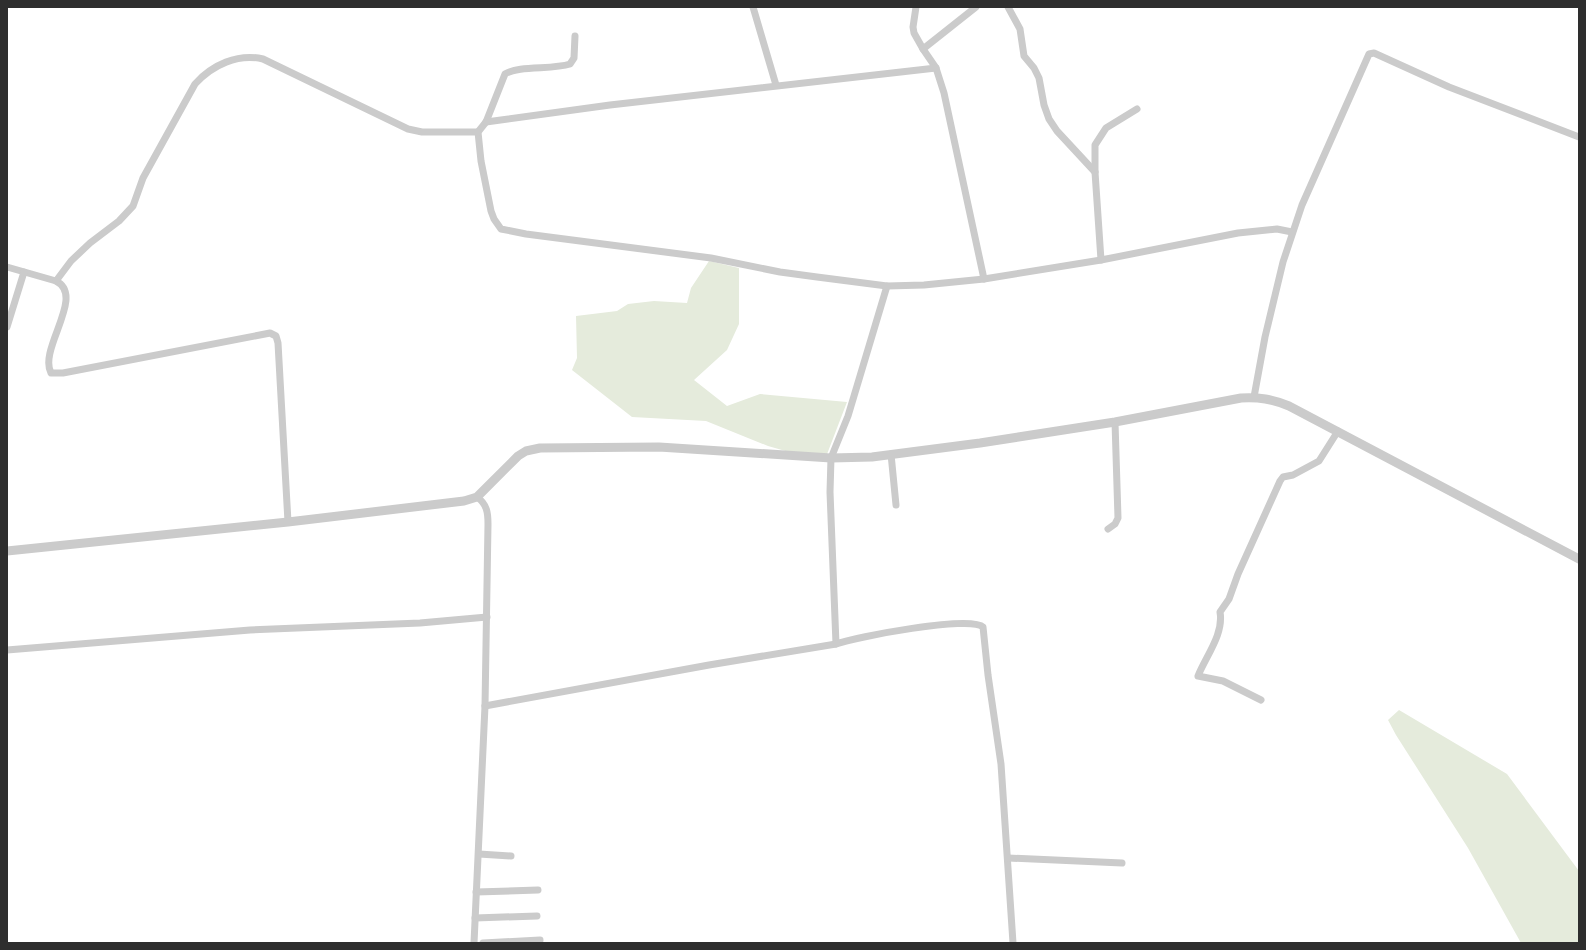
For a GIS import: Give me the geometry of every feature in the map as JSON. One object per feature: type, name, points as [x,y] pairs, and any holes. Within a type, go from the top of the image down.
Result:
[{"type":"street","points":[[753,7],[776,85]]},
{"type":"street","points":[[916,7],[914,27],[916,38],[936,68],[944,93],[984,279]]},
{"type":"street","points":[[923,49],[976,7]]},
{"type":"street","points":[[1008,7],[1020,29],[1024,56],[1034,68],[1039,78],[1044,105],[1049,119],[1057,131],[1095,172]]},
{"type":"street","points":[[575,36],[574,58],[570,64],[557,67],[513,70],[505,74],[486,122],[478,132],[481,161],[491,211],[494,219],[501,229],[526,234],[677,253],[780,272],[887,286],[924,285],[984,279],[1101,260],[1238,233],[1277,229],[1292,232]]},
{"type":"street","points":[[1254,397],[1265,337],[1283,262],[1292,232],[1302,205],[1370,53],[1374,53],[1449,87],[1579,137]]},
{"type":"street","points":[[56,281],[72,261],[90,243],[119,221],[133,206],[143,178],[196,84],[204,74],[220,65],[242,58],[252,57],[263,59],[408,129],[422,132],[478,132]]},
{"type":"street","points":[[486,122],[776,85],[936,68]]},
{"type":"street","points":[[1101,260],[1095,172],[1095,145],[1103,133],[1114,123],[1137,109]]},
{"type":"street","points":[[7,268],[56,281],[61,283],[65,290],[66,302],[50,356],[50,370],[52,373],[63,373],[270,333],[276,336],[278,343],[288,522]]},
{"type":"street","points":[[7,327],[24,272]]},
{"type":"street","points":[[836,644],[830,492],[831,458],[848,416],[887,286]]},
{"type":"street","points":[[7,551],[446,504],[478,497],[518,456],[526,451],[540,448],[659,447],[831,458],[872,457],[980,443],[1115,422],[1241,398],[1254,397],[1276,401],[1338,431],[1579,559]]},
{"type":"street","points":[[1108,529],[1116,524],[1118,518],[1115,422]]},
{"type":"street","points":[[1261,700],[1223,681],[1198,676],[1216,637],[1221,619],[1220,612],[1229,599],[1238,574],[1280,481],[1283,477],[1294,475],[1319,461],[1338,431]]},
{"type":"street","points":[[891,454],[896,505]]},
{"type":"street","points":[[474,943],[485,706],[488,524],[486,507],[483,501],[478,497]]},
{"type":"street","points":[[7,650],[250,630],[420,623],[486,617]]},
{"type":"street","points":[[485,706],[709,665],[836,644],[847,640],[887,632],[943,625],[977,624],[983,627],[988,675],[1001,764],[1013,943]]},
{"type":"street","points":[[479,854],[511,856]]},
{"type":"street","points":[[1008,858],[1122,863]]},
{"type":"street","points":[[476,892],[538,890]]},
{"type":"street","points":[[475,918],[537,916]]},
{"type":"street","points":[[483,943],[540,940]]},
{"type":"green space","points":[[709,261],[739,268],[739,324],[727,350],[694,380],[727,406],[760,394],[847,402],[824,462],[768,446],[706,421],[632,417],[572,370],[577,358],[576,316],[617,311],[628,304],[654,301],[687,303],[691,288]]},
{"type":"green space","points":[[1399,710],[1507,774],[1579,871],[1579,943],[1521,943],[1468,848],[1388,720]]}]
